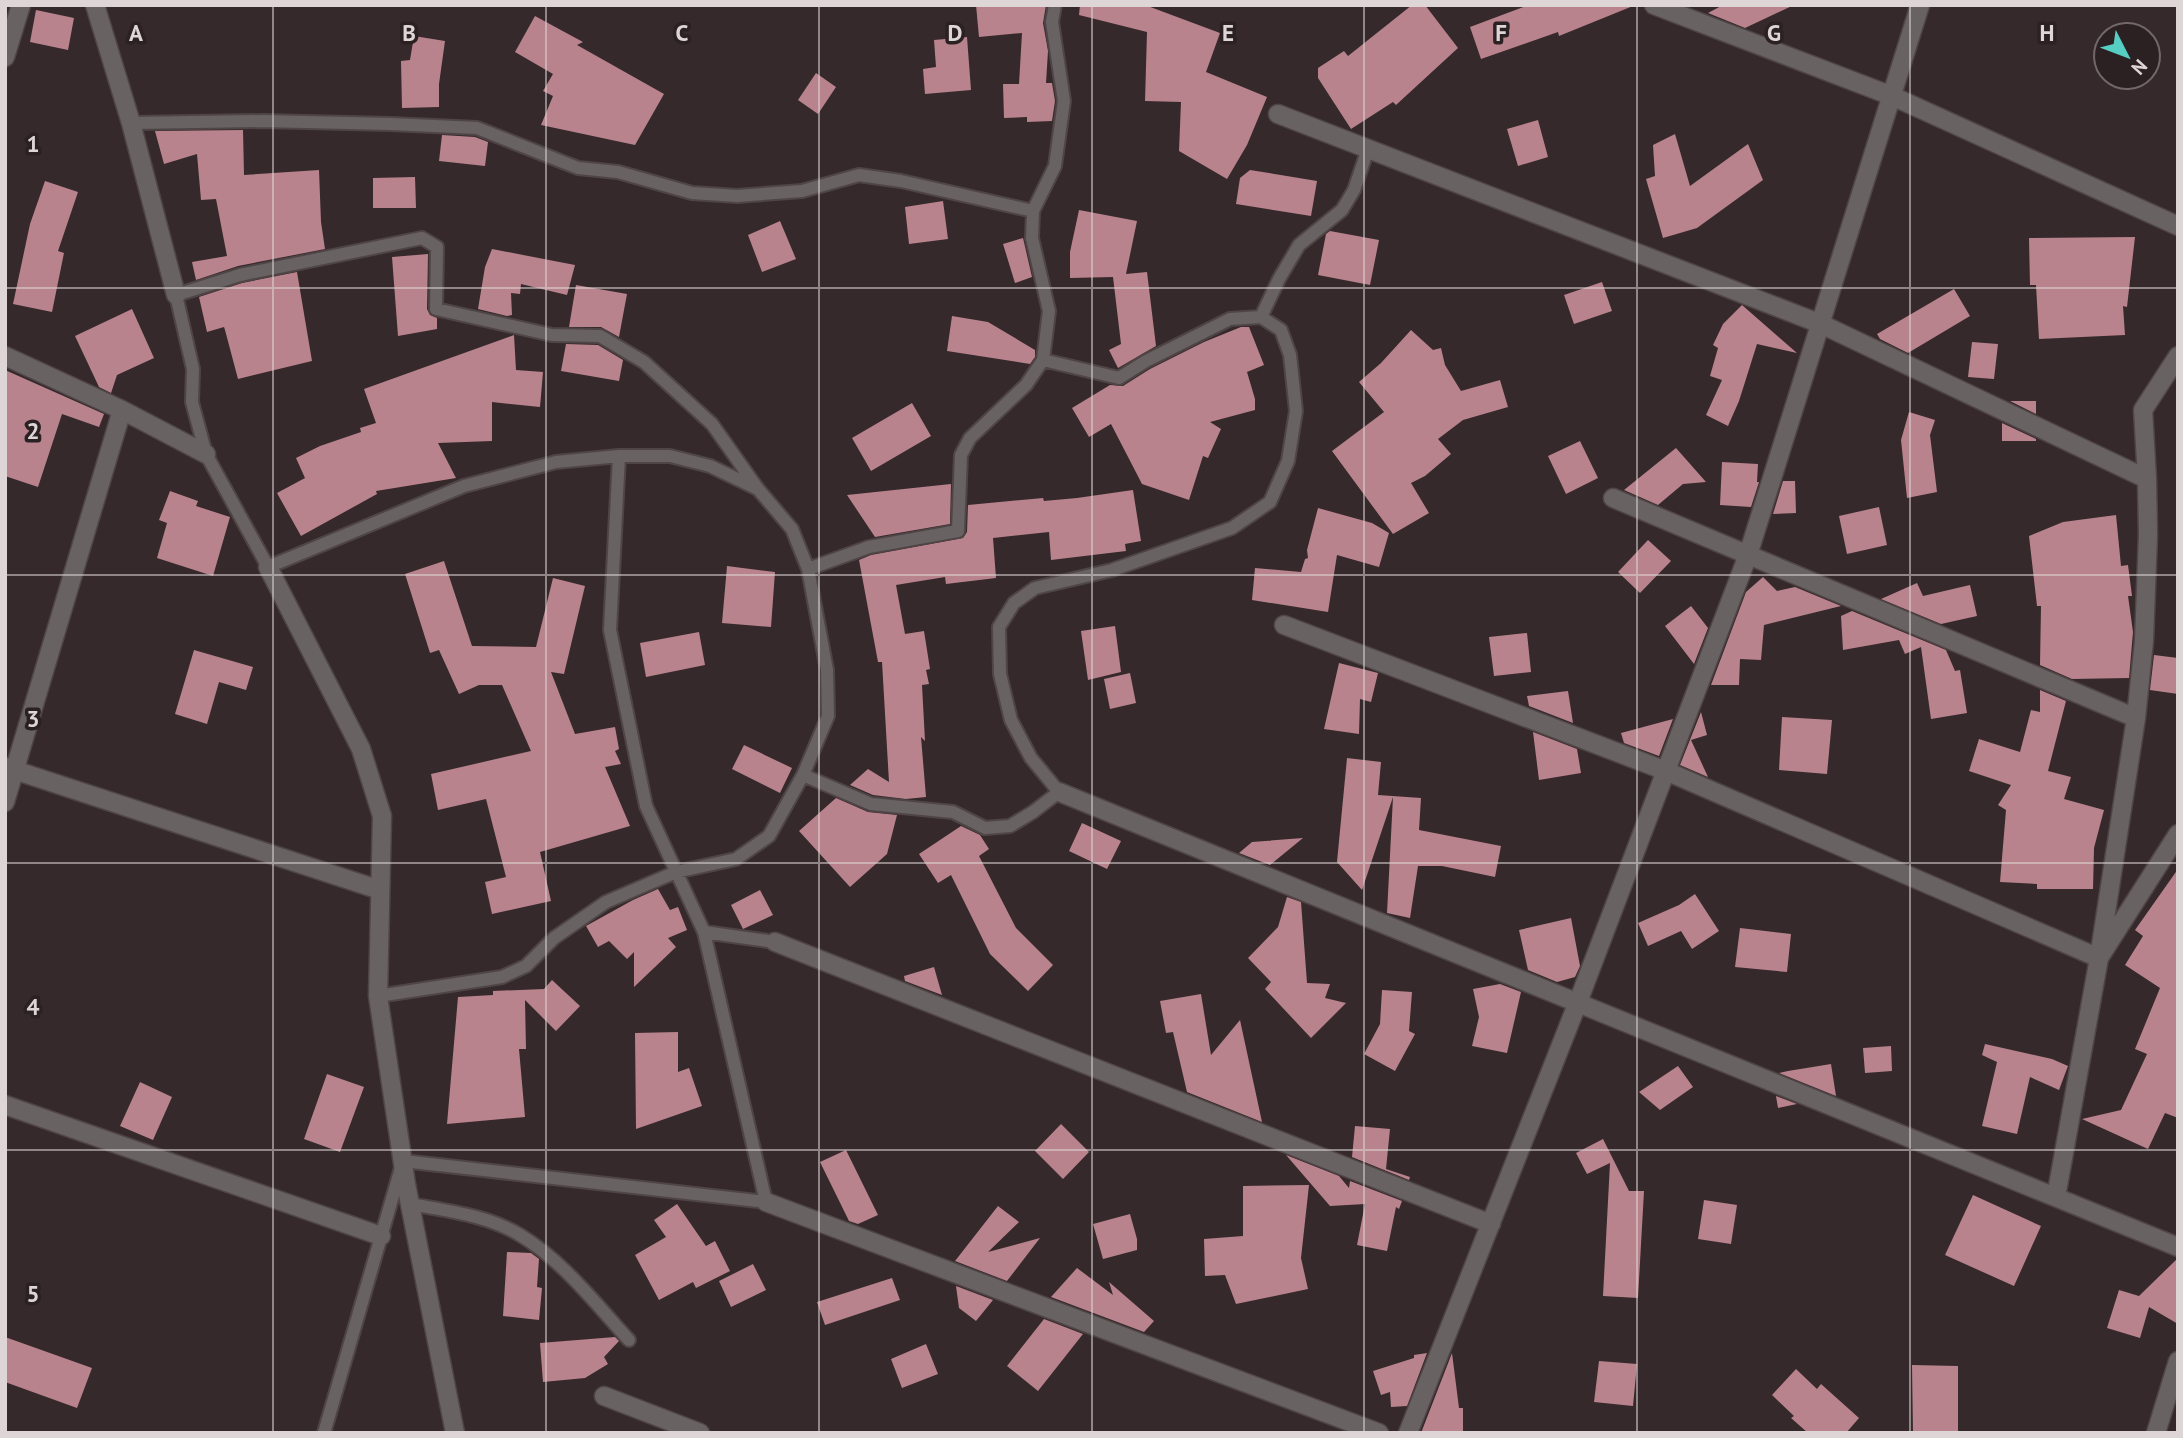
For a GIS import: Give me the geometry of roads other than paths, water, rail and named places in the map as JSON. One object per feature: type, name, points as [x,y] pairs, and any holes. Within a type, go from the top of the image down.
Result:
[{"type":"street","points":[[5,57],[21,5]]},
{"type":"street","points":[[95,5],[131,123],[176,295]]},
{"type":"street","points":[[1654,5],[1892,96],[2178,226]]},
{"type":"street","points":[[1408,1433],[1578,1002],[1748,555],[1920,5]]},
{"type":"street","points":[[1278,114],[1821,324],[2147,479]]},
{"type":"street","points":[[5,356],[122,410],[206,454]]},
{"type":"street","points":[[2056,1197],[2099,958],[2136,718],[2144,641],[2147,479],[2143,410],[2178,356]]},
{"type":"street","points":[[5,802],[10,768],[122,410]]},
{"type":"street","points":[[1613,498],[2136,718]]},
{"type":"street","points":[[268,567],[361,749],[382,816],[378,996],[410,1204],[455,1433]]},
{"type":"street","points":[[1284,625],[1666,771],[2099,958]]},
{"type":"street","points":[[10,768],[380,890]]},
{"type":"street","points":[[1059,792],[2178,1247]]},
{"type":"street","points":[[2099,958],[2178,834]]},
{"type":"street","points":[[775,942],[1491,1224]]},
{"type":"street","points":[[5,1105],[381,1236]]},
{"type":"street","points":[[766,1202],[1379,1433]]},
{"type":"street","points":[[2156,1433],[2178,1361]]},
{"type":"street","points":[[604,1396],[700,1433]]},
{"type":"lane","points":[[808,569],[869,547],[958,531],[961,455],[970,438],[1026,385],[1043,360],[1049,311],[1032,238],[1033,211],[1055,166],[1064,101],[1052,22],[1055,5]]},
{"type":"lane","points":[[131,123],[289,122],[477,128],[578,169],[618,172],[692,193],[737,196],[802,191],[859,176],[901,181],[1033,211]]},
{"type":"lane","points":[[1261,317],[1299,245],[1342,210],[1354,190],[1368,149]]},
{"type":"lane","points":[[378,996],[502,977],[526,967],[554,938],[606,902],[676,872],[736,859],[769,836],[803,775],[828,716],[827,670],[808,569],[792,529],[758,489],[712,424],[644,362],[600,336],[552,335],[436,309],[437,247],[422,238],[240,275],[176,295],[194,369],[192,402],[206,454],[268,567],[464,486],[556,462],[619,456],[670,456],[710,466],[758,489]]},
{"type":"lane","points":[[803,775],[872,804],[953,811],[985,828],[1010,827],[1059,792],[1031,758],[1011,720],[1000,674],[999,627],[1013,603],[1035,588],[1112,570],[1232,528],[1270,502],[1288,461],[1296,411],[1290,355],[1281,330],[1261,317],[1230,319],[1146,361],[1119,378],[1043,360]]},
{"type":"lane","points":[[324,1433],[403,1161],[766,1202],[704,932],[646,806],[610,630],[619,456]]},
{"type":"lane","points":[[704,932],[775,942]]},
{"type":"lane","points":[[410,1204],[475,1217],[518,1234],[558,1263],[629,1340]]}]
